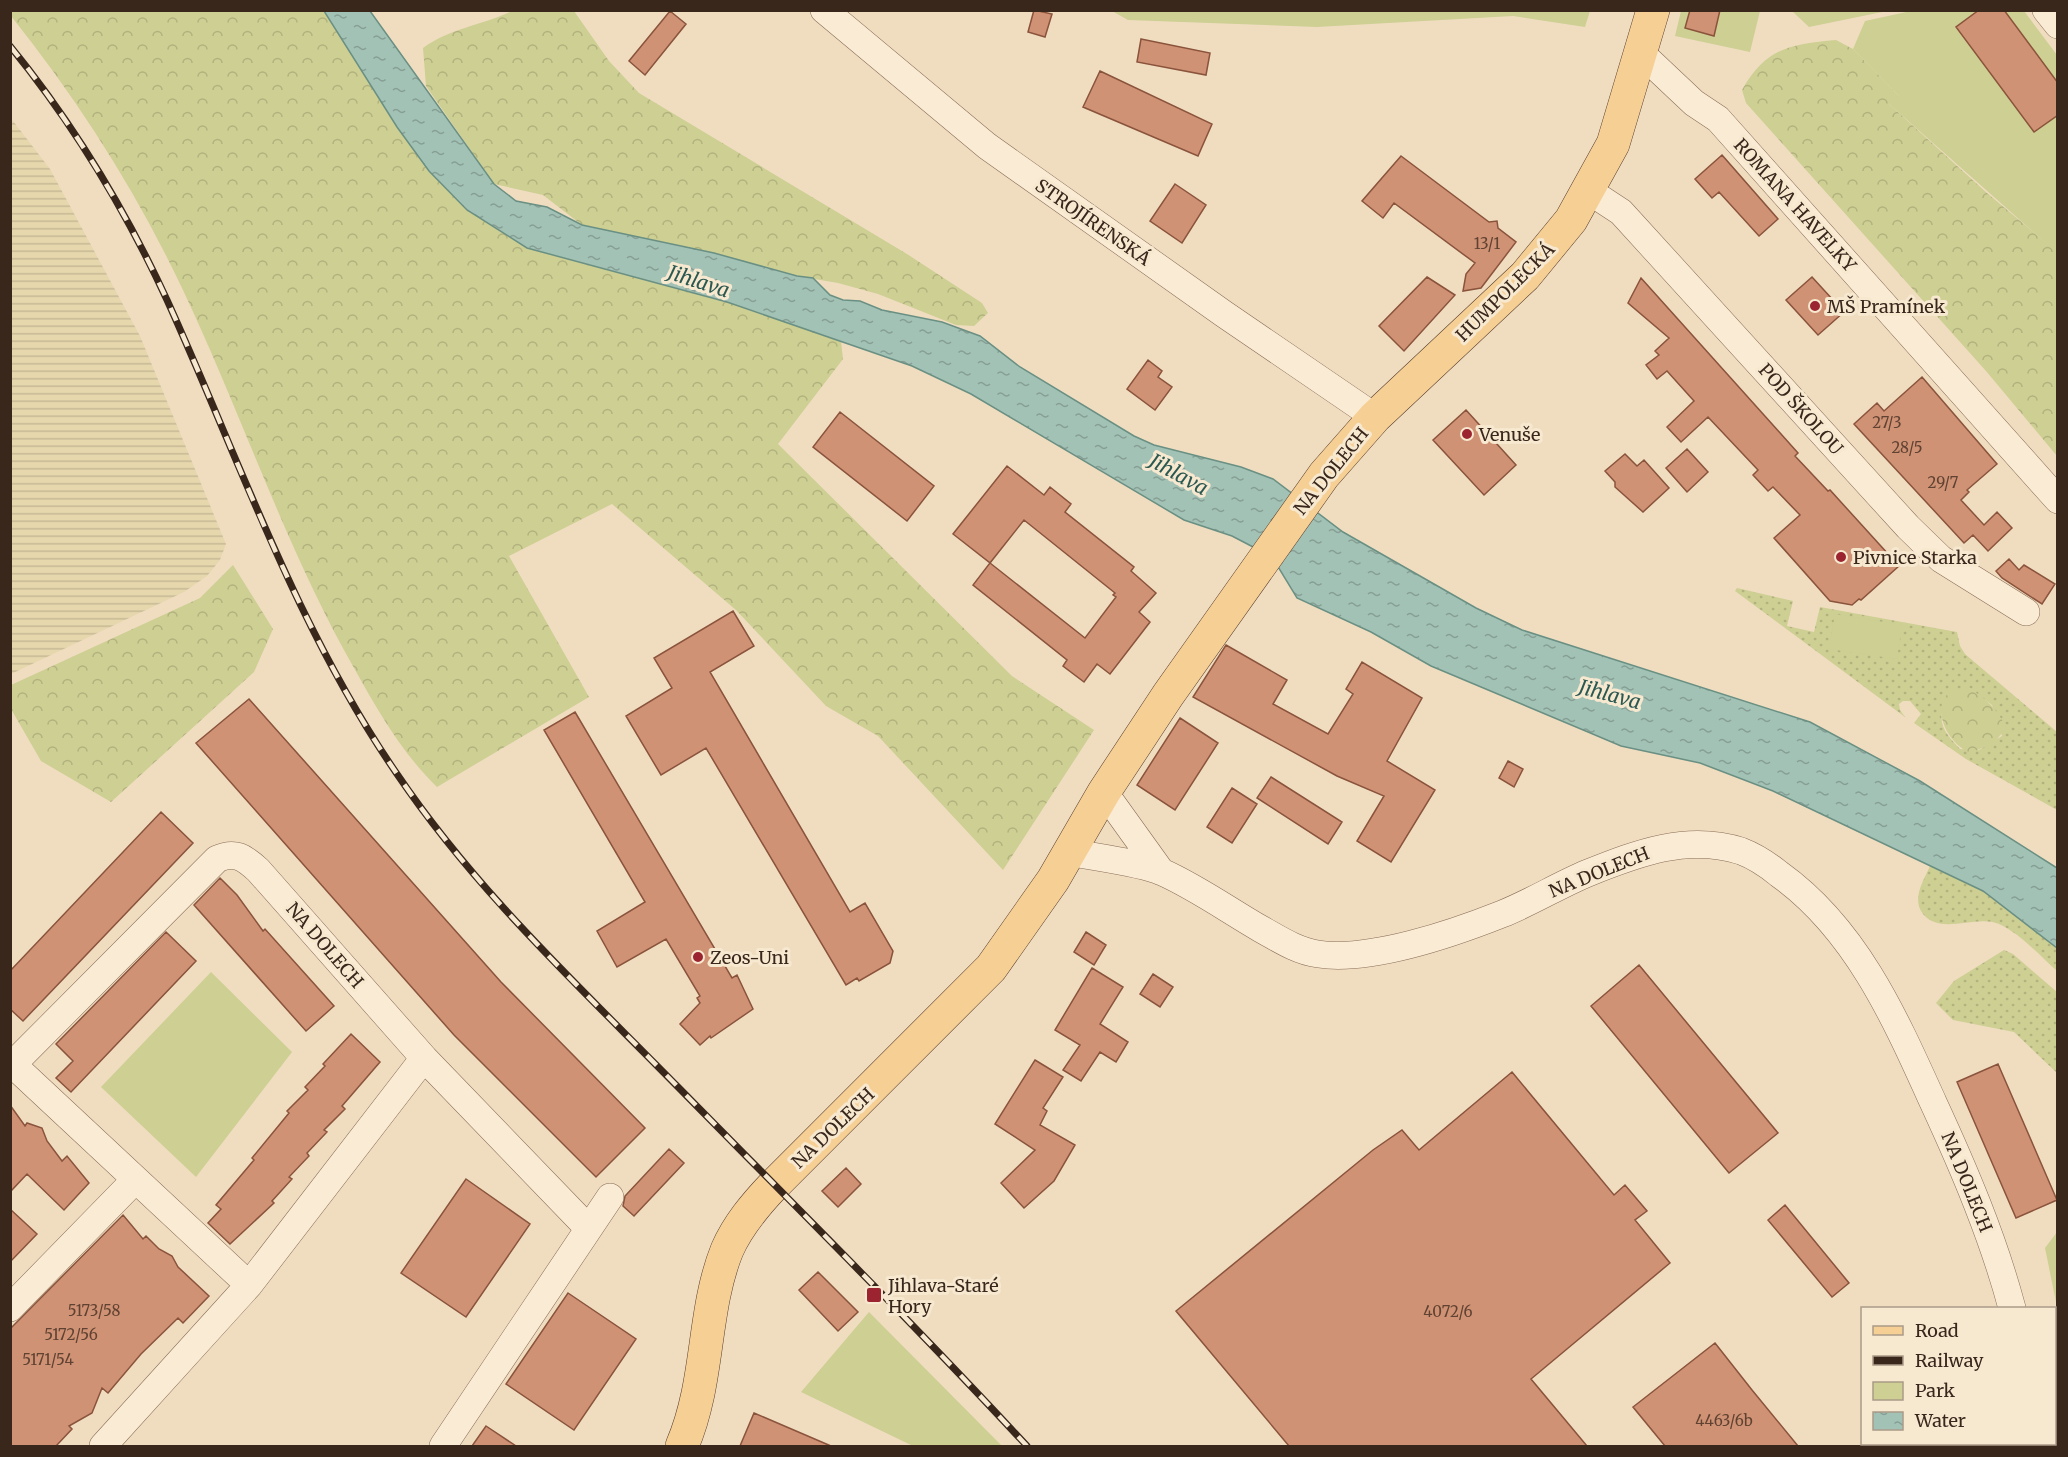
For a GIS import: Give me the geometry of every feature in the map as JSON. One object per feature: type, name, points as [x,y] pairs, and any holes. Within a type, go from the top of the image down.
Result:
[{"type":"main road","name":"HUMPOLECKÁ","points":[[1375,417],[1525,276],[1566,227],[1589,191],[1613,144],[1642,54],[1653,10]]},
{"type":"main road","name":"NA DOLECH","points":[[682,1446],[697,1406],[717,1283],[737,1232],[773,1186],[991,968],[1069,852],[1104,792],[1233,603],[1324,475],[1375,417]]},
{"type":"street","name":"STROJÍRENSKÁ","points":[[824,10],[995,152],[1224,314],[1375,417]]},
{"type":"street","points":[[2046,10],[2058,25]]},
{"type":"street","name":"ROMANA HAVELKY","points":[[1642,54],[1694,102],[1718,119],[2058,500]]},
{"type":"street","name":"POD ŠKOLOU","points":[[1589,191],[1621,212],[1908,527],[1941,559],[2026,612]]},
{"type":"street","name":"NA DOLECH","points":[[1104,792],[1160,870]]},
{"type":"street","name":"NA DOLECH","points":[[1069,852],[1160,870],[1291,946],[1318,955],[1369,954],[1424,940],[1503,914],[1585,874],[1650,849],[1678,844],[1708,844],[1743,852],[1792,883],[1812,902],[1854,951],[1893,1014],[1956,1152],[2001,1267],[2012,1307]]},
{"type":"street","name":"NA DOLECH","points":[[249,1286],[11,1064],[217,860],[227,855],[238,855],[258,870],[424,1058],[588,1228]]},
{"type":"street","points":[[103,1446],[249,1286],[424,1058]]},
{"type":"street","points":[[10,1308],[135,1180]]},
{"type":"street","points":[[443,1446],[610,1197]]},
{"type":"shaded area","points":[[10,117],[50,169],[140,336],[226,544],[220,560],[207,576],[184,592],[11,674]]},
{"type":"green space","points":[[10,11],[324,11],[397,127],[429,171],[467,210],[527,248],[727,302],[841,341],[843,359],[778,444],[1012,676],[1094,730],[1003,870],[878,736],[826,706],[736,610],[612,504],[509,556],[589,697],[437,787],[391,731],[329,622],[285,528],[204,336],[145,216],[82,113],[11,16]]},
{"type":"green space","points":[[512,11],[574,11],[609,61],[639,93],[907,254],[982,303],[988,313],[974,326],[956,325],[878,294],[838,283],[797,276],[714,253],[582,225],[543,195],[494,184],[426,86],[423,48],[455,31]]},
{"type":"green space","points":[[1112,11],[1590,11],[1585,27],[1513,16],[1317,27],[1128,20]]},
{"type":"green space","points":[[1681,11],[1760,11],[1750,52],[1675,36]]},
{"type":"green space","points":[[1792,11],[1887,11],[1809,27]]},
{"type":"green space","points":[[1911,11],[2024,11],[2057,55],[2057,253],[1889,104],[1899,96],[1853,49],[1865,21]]},
{"type":"green space","points":[[1836,40],[1853,49],[1900,97],[1889,104],[1987,193],[2057,252],[2057,456],[1986,371],[1746,103],[1742,90],[1760,65],[1770,57],[1792,47]]},
{"type":"green space","points":[[233,565],[273,629],[254,672],[111,802],[41,761],[11,709],[11,685],[200,598]]},
{"type":"green space","points":[[1737,588],[1793,601],[1787,626],[1814,632],[1820,607],[1957,632],[1960,646],[1965,654],[2057,732],[2057,810],[1966,759],[1914,723],[1921,714],[1910,701],[1903,701],[1899,704],[1905,717],[1735,591]],"holes":[[[1969,688],[1992,705],[2002,736],[1979,750],[1960,749],[1944,728],[1942,712]]]},
{"type":"green space","points":[[1835,614],[1902,625],[1897,659],[1829,649]]},
{"type":"green space","points":[[1969,688],[1991,705],[2006,728],[1994,743],[1970,753],[1950,736],[1941,713],[1942,703],[1947,695],[1956,689]]},
{"type":"green space","points":[[1930,866],[1983,891],[2057,948],[2057,971],[2023,939],[1999,924],[1980,921],[1949,924],[1930,920],[1920,908],[1918,896]]},
{"type":"green space","points":[[2004,950],[2013,954],[2057,992],[2057,1073],[2014,1032],[1953,1020],[1936,1003],[1954,981]]},
{"type":"green space","points":[[211,972],[292,1052],[196,1177],[101,1087]]},
{"type":"green space","points":[[2057,1232],[2057,1307],[2045,1248]]},
{"type":"green space","points":[[869,1312],[1002,1446],[913,1446],[801,1392]]},
{"type":"water","name":"Jihlava","points":[[324,11],[370,11],[494,184],[516,201],[547,207],[582,225],[714,253],[797,276],[813,278],[830,295],[843,300],[860,301],[882,310],[942,322],[980,336],[1020,367],[1134,436],[1154,445],[1241,467],[1273,479],[1343,532],[1476,608],[1522,630],[1810,722],[1920,781],[2057,868],[2057,948],[1983,891],[1773,791],[1700,763],[1621,746],[1431,666],[1371,632],[1297,598],[1277,565],[1255,548],[1232,536],[1184,520],[971,394],[912,366],[727,302],[527,248],[467,210],[429,171],[397,127]]},
{"type":"building","points":[[1034,10],[1052,14],[1045,37],[1028,32]]},
{"type":"building","points":[[1690,10],[1720,10],[1714,36],[1685,28]]},
{"type":"building","points":[[1979,10],[2004,10],[2058,83],[2058,115],[2034,132],[1956,27]]},
{"type":"building","points":[[670,11],[686,24],[645,75],[629,61]]},
{"type":"building","points":[[1141,39],[1210,53],[1206,75],[1137,62]]},
{"type":"building","points":[[1100,71],[1212,124],[1198,156],[1083,107]]},
{"type":"building","points":[[1722,155],[1778,219],[1759,236],[1719,192],[1712,198],[1695,179]]},
{"type":"building","points":[[1401,156],[1489,222],[1497,221],[1498,228],[1516,242],[1481,288],[1463,291],[1466,274],[1475,263],[1394,203],[1383,218],[1362,201]]},
{"type":"building","points":[[1175,184],[1206,205],[1182,243],[1150,221]]},
{"type":"building","points":[[1427,277],[1455,295],[1404,351],[1379,326]]},
{"type":"building","name":"MŠ Pramínek","points":[[1812,277],[1844,312],[1818,335],[1786,300]]},
{"type":"building","points":[[1641,278],[1798,453],[1795,456],[1828,491],[1830,490],[1899,566],[1861,600],[1859,599],[1852,605],[1830,601],[1774,538],[1800,515],[1773,487],[1768,491],[1753,475],[1758,470],[1708,417],[1681,442],[1667,427],[1694,401],[1667,371],[1657,379],[1646,365],[1659,355],[1655,351],[1669,338],[1628,303]]},
{"type":"building","points":[[1148,360],[1162,371],[1158,377],[1172,387],[1155,410],[1127,389]]},
{"type":"building","points":[[1922,377],[1997,464],[1967,490],[1969,492],[1961,500],[1984,525],[1997,512],[2012,528],[1988,551],[1973,535],[1964,543],[1854,424],[1877,403],[1884,411]]},
{"type":"building","points":[[1466,410],[1516,465],[1484,495],[1433,440]]},
{"type":"building","points":[[840,412],[934,486],[907,521],[813,447]]},
{"type":"building","points":[[1687,449],[1708,472],[1687,492],[1666,468]]},
{"type":"building","points":[[1625,454],[1637,466],[1644,460],[1669,488],[1643,512],[1615,487],[1615,482],[1605,471]]},
{"type":"building","points":[[1007,466],[1044,495],[1050,487],[1071,504],[1065,512],[1134,567],[1131,571],[1156,593],[1139,612],[1150,622],[1110,674],[1097,664],[1084,682],[1063,666],[1067,660],[973,585],[990,563],[953,534]],"holes":[[[1024,520],[1115,593],[1113,595],[1116,597],[1085,638],[990,563]]]},
{"type":"building","points":[[2009,559],[2019,570],[2024,565],[2055,584],[2042,604],[2002,578],[1996,571]]},
{"type":"building","points":[[733,611],[754,646],[710,672],[850,912],[865,903],[893,951],[890,963],[859,981],[857,978],[846,985],[706,748],[661,775],[626,716],[672,688],[654,658]]},
{"type":"building","points":[[1226,645],[1287,680],[1273,704],[1328,734],[1353,694],[1346,689],[1362,662],[1422,698],[1387,761],[1435,790],[1391,862],[1357,841],[1384,796],[1337,776],[1193,697]]},
{"type":"building","points":[[249,699],[501,982],[645,1128],[596,1177],[454,1035],[196,743]]},
{"type":"building","points":[[575,712],[732,978],[737,975],[753,1009],[711,1038],[710,1036],[700,1045],[680,1024],[700,1003],[697,998],[700,996],[666,939],[617,967],[597,931],[645,902],[544,730]]},
{"type":"building","points":[[1180,718],[1218,743],[1175,810],[1137,785]]},
{"type":"building","points":[[1508,761],[1523,769],[1514,787],[1499,778]]},
{"type":"building","points":[[1271,777],[1342,822],[1328,844],[1257,798]]},
{"type":"building","points":[[1232,788],[1257,804],[1232,843],[1207,827]]},
{"type":"building","points":[[161,812],[193,843],[23,1021],[10,1009],[10,971]]},
{"type":"building","points":[[220,878],[237,895],[263,931],[265,929],[334,1006],[306,1031],[194,905]]},
{"type":"building","points":[[166,932],[196,961],[71,1092],[56,1078],[73,1061],[56,1044]]},
{"type":"building","points":[[1086,932],[1106,945],[1094,965],[1074,952]]},
{"type":"building","points":[[1639,965],[1778,1133],[1729,1173],[1591,1006]]},
{"type":"building","points":[[1092,968],[1123,987],[1100,1024],[1128,1042],[1116,1062],[1100,1052],[1081,1081],[1063,1070],[1080,1045],[1055,1030]]},
{"type":"building","points":[[1153,974],[1173,987],[1160,1007],[1140,994]]},
{"type":"building","points":[[351,1034],[380,1062],[342,1106],[345,1109],[324,1130],[327,1132],[289,1177],[292,1179],[272,1201],[274,1203],[230,1244],[208,1223],[221,1209],[216,1205],[254,1160],[252,1158],[289,1113],[287,1111],[308,1090],[305,1087],[325,1066],[323,1064]]},
{"type":"building","points":[[1035,1060],[1063,1077],[1043,1108],[1047,1111],[1040,1125],[1075,1145],[1054,1181],[1024,1208],[1001,1183],[1035,1150],[995,1124]]},
{"type":"building","points":[[1998,1064],[2057,1200],[2016,1218],[1957,1082]]},
{"type":"building","points":[[1512,1072],[1614,1195],[1625,1185],[1647,1211],[1635,1220],[1670,1263],[1531,1379],[1587,1446],[1289,1446],[1176,1311],[1373,1150],[1402,1130],[1419,1150]]},
{"type":"building","points":[[10,1105],[25,1126],[27,1123],[42,1128],[47,1141],[62,1161],[67,1156],[89,1183],[64,1210],[27,1174],[10,1192]]},
{"type":"building","points":[[669,1149],[684,1163],[634,1216],[623,1206],[625,1196]]},
{"type":"building","points":[[846,1168],[861,1184],[838,1207],[822,1191]]},
{"type":"building","points":[[466,1179],[530,1224],[466,1317],[401,1273]]},
{"type":"building","points":[[1785,1205],[1849,1283],[1832,1297],[1768,1220]]},
{"type":"building","points":[[10,1209],[37,1234],[10,1262]]},
{"type":"building","points":[[123,1215],[143,1239],[146,1236],[159,1249],[172,1256],[178,1267],[209,1296],[183,1323],[178,1318],[141,1354],[108,1393],[102,1388],[92,1413],[69,1426],[72,1429],[56,1446],[10,1446],[10,1329]]},
{"type":"building","points":[[818,1272],[858,1312],[838,1331],[799,1290]]},
{"type":"building","points":[[568,1293],[636,1339],[574,1430],[506,1384]]},
{"type":"building","points":[[1715,1343],[1798,1446],[1665,1446],[1633,1407]]},
{"type":"building","points":[[754,1413],[831,1446],[740,1446]]},
{"type":"building","points":[[486,1426],[516,1446],[472,1446]]},
{"type":"railway","points":[[10,46],[76,136],[134,233],[167,300],[299,602],[361,718],[428,817],[530,937],[898,1310],[1027,1446]]},
{"type":"place","name":"MŠ Pramínek","points":[[1815,306]]},
{"type":"place","name":"Venuše","points":[[1467,434]]},
{"type":"place","name":"Pivnice Starka","points":[[1841,557]]},
{"type":"place","name":"Zeos-Uni","points":[[698,957]]},
{"type":"place","name":"Jihlava-Staré Hory","points":[[874,1295]]}]
